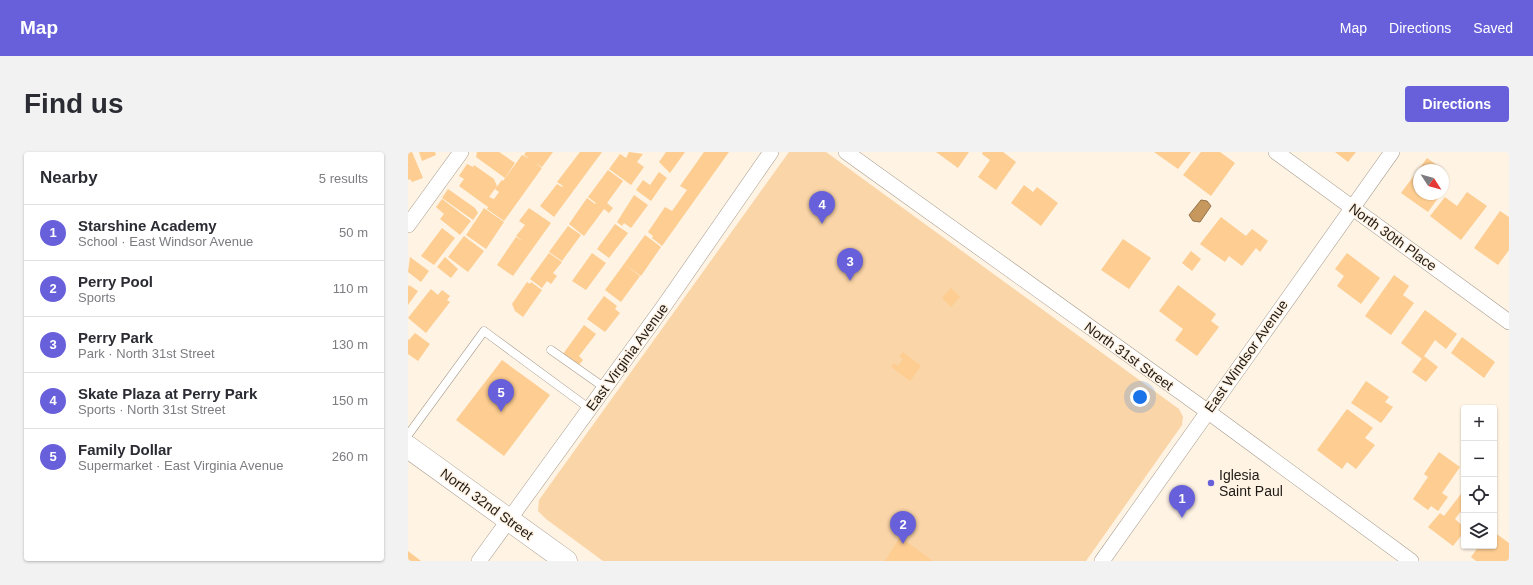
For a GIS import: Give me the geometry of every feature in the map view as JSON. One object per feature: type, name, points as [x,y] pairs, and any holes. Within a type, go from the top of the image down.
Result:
[{"type":"main road","name":"North 32nd Street","points":[[408,447],[566,561]]},
{"type":"street","points":[[408,225],[461,152]]},
{"type":"street","name":"East Virginia Avenue","points":[[479,561],[605,388],[771,152]]},
{"type":"street","name":"North 31st Street","points":[[846,152],[1411,561]]},
{"type":"street","name":"North 30th Place","points":[[1276,152],[1509,322]]},
{"type":"street","name":"East Windsor Avenue","points":[[1102,561],[1392,152]]},
{"type":"lane","points":[[408,435],[484,332],[590,409]]},
{"type":"lane","points":[[550,350],[605,388]]},
{"type":"shaded area","points":[[789,152],[826,152],[1179,409],[1183,417],[1182,425],[1086,561],[603,561],[546,519],[538,511],[539,500]]},
{"type":"shaded area","points":[[1201,200],[1207,201],[1211,206],[1200,222],[1193,221],[1189,215]]},
{"type":"building","points":[[408,152],[412,152],[423,178],[412,182],[410,179],[408,180]]},
{"type":"building","points":[[419,152],[435,152],[436,155],[422,161]]},
{"type":"building","points":[[477,152],[499,152],[515,163],[505,178],[476,157]]},
{"type":"building","points":[[526,152],[553,152],[542,167],[535,163],[542,168],[504,221],[487,209],[488,207],[459,186],[464,179],[459,176],[467,164],[473,167],[474,165],[494,179],[497,186],[489,197],[494,199],[499,192],[495,189],[502,180],[503,181],[522,155],[530,159],[524,155]]},
{"type":"building","points":[[580,152],[602,152],[554,217],[540,206],[557,184],[562,187],[563,186],[557,182]]},
{"type":"building","points":[[629,152],[643,154],[637,162],[644,167],[631,185],[609,169],[620,154],[626,158]]},
{"type":"building","points":[[666,152],[685,152],[670,173],[659,162]]},
{"type":"building","points":[[704,152],[729,152],[662,246],[652,238],[653,236],[648,232],[665,207],[672,211],[687,190],[680,186]]},
{"type":"building","points":[[936,152],[969,152],[958,168]]},
{"type":"building","points":[[983,152],[1003,152],[1016,162],[996,190],[978,177],[990,160],[982,154]]},
{"type":"building","points":[[1154,152],[1191,152],[1178,169]]},
{"type":"building","points":[[1201,152],[1220,152],[1235,163],[1211,196],[1183,175]]},
{"type":"building","points":[[1335,152],[1356,152],[1348,162]]},
{"type":"building","points":[[1427,158],[1435,164],[1423,164]]},
{"type":"building","points":[[608,170],[623,181],[607,203],[613,208],[609,213],[604,209],[584,236],[569,224],[587,198],[595,204],[596,203],[588,197]]},
{"type":"building","points":[[659,172],[667,178],[651,201],[636,190],[643,180],[650,185]]},
{"type":"building","points":[[1413,177],[1413,200],[1437,200],[1428,212],[1401,193]]},
{"type":"building","points":[[1024,185],[1033,192],[1037,187],[1058,203],[1041,226],[1011,203]]},
{"type":"building","points":[[448,189],[475,208],[478,213],[473,220],[442,198]]},
{"type":"building","points":[[1467,192],[1487,206],[1461,240],[1430,216],[1443,200],[1449,200],[1457,206]]},
{"type":"building","points":[[634,195],[648,205],[631,228],[624,223],[622,226],[617,222]]},
{"type":"building","points":[[442,199],[471,221],[460,235],[440,219],[444,214],[436,207]]},
{"type":"building","points":[[484,208],[504,222],[486,249],[466,235]]},
{"type":"building","points":[[529,208],[551,223],[513,276],[497,265],[516,237],[523,241],[516,236],[525,225],[519,221]]},
{"type":"building","points":[[1500,211],[1509,217],[1509,250],[1498,265],[1474,248]]},
{"type":"building","points":[[1221,217],[1246,236],[1252,229],[1268,241],[1260,252],[1256,248],[1242,266],[1229,256],[1225,262],[1200,244]]},
{"type":"building","points":[[615,224],[628,233],[609,258],[597,249]]},
{"type":"building","points":[[568,226],[581,235],[562,261],[549,252]]},
{"type":"building","points":[[442,228],[455,238],[434,265],[421,256]]},
{"type":"building","points":[[645,235],[661,247],[641,276],[624,264]]},
{"type":"building","points":[[464,236],[484,251],[468,272],[448,257]]},
{"type":"building","points":[[1123,239],[1151,258],[1129,289],[1101,270]]},
{"type":"building","points":[[1191,251],[1201,259],[1192,271],[1182,263]]},
{"type":"building","points":[[549,253],[562,262],[553,273],[557,276],[551,284],[547,281],[542,288],[530,279]]},
{"type":"building","points":[[592,253],[606,263],[586,290],[572,281]]},
{"type":"building","points":[[1347,253],[1380,278],[1361,304],[1337,286],[1344,276],[1335,269]]},
{"type":"building","points":[[410,257],[429,271],[421,282],[408,272]]},
{"type":"building","points":[[445,257],[458,269],[451,278],[437,267]]},
{"type":"building","points":[[624,264],[640,276],[621,302],[605,290]]},
{"type":"building","points":[[1394,275],[1409,286],[1403,295],[1414,303],[1391,335],[1365,316]]},
{"type":"building","points":[[527,282],[530,284],[531,282],[542,290],[523,317],[515,311],[512,304]]},
{"type":"building","points":[[409,285],[418,291],[408,305],[408,287]]},
{"type":"building","points":[[1178,285],[1216,314],[1211,321],[1219,327],[1197,356],[1175,340],[1183,329],[1159,311]]},
{"type":"building","points":[[951,288],[960,297],[951,307],[942,298]]},
{"type":"building","points":[[431,289],[438,295],[442,290],[450,296],[447,300],[450,302],[426,333],[408,318]]},
{"type":"building","points":[[604,296],[617,306],[615,309],[620,313],[605,332],[587,319]]},
{"type":"building","points":[[1425,310],[1457,334],[1446,349],[1435,340],[1422,359],[1401,343]]},
{"type":"building","points":[[584,325],[596,334],[579,356],[583,360],[579,365],[563,354]]},
{"type":"building","points":[[415,333],[430,344],[418,361],[408,354],[408,339],[409,340]]},
{"type":"building","points":[[1462,337],[1495,362],[1484,378],[1451,353]]},
{"type":"building","points":[[903,352],[921,366],[910,381],[891,367],[894,363],[898,366],[903,359],[899,357]]},
{"type":"building","points":[[1424,356],[1438,367],[1426,382],[1412,372]]},
{"type":"building","points":[[502,360],[550,395],[504,456],[456,420]]},
{"type":"building","points":[[1366,381],[1389,397],[1385,402],[1393,407],[1381,423],[1351,403]]},
{"type":"building","points":[[1347,409],[1373,428],[1365,438],[1375,445],[1356,469],[1347,462],[1342,469],[1317,450]]},
{"type":"building","points":[[1439,452],[1460,467],[1442,493],[1448,497],[1438,511],[1431,506],[1428,510],[1413,499],[1428,477],[1424,474]]},
{"type":"building","points":[[1461,494],[1461,511],[1455,519],[1461,524],[1461,536],[1453,546],[1428,527],[1440,513],[1444,516]]},
{"type":"building","points":[[1497,534],[1509,543],[1509,561],[1476,561],[1471,557],[1477,549],[1497,549]]},
{"type":"building","points":[[900,537],[933,561],[885,561]]},
{"type":"building","points":[[408,551],[421,561],[408,561]]},
{"type":"place","name":"Skate Plaza at Perry Park","points":[[822,224]]},
{"type":"place","name":"Perry Park","points":[[850,281]]},
{"type":"place","name":"Family Dollar","points":[[501,412]]},
{"type":"place","name":"Iglesia Saint Paul","points":[[1211,483]]},
{"type":"place","name":"Starshine Academy","points":[[1182,518]]},
{"type":"place","name":"Perry Pool","points":[[903,544]]}]
